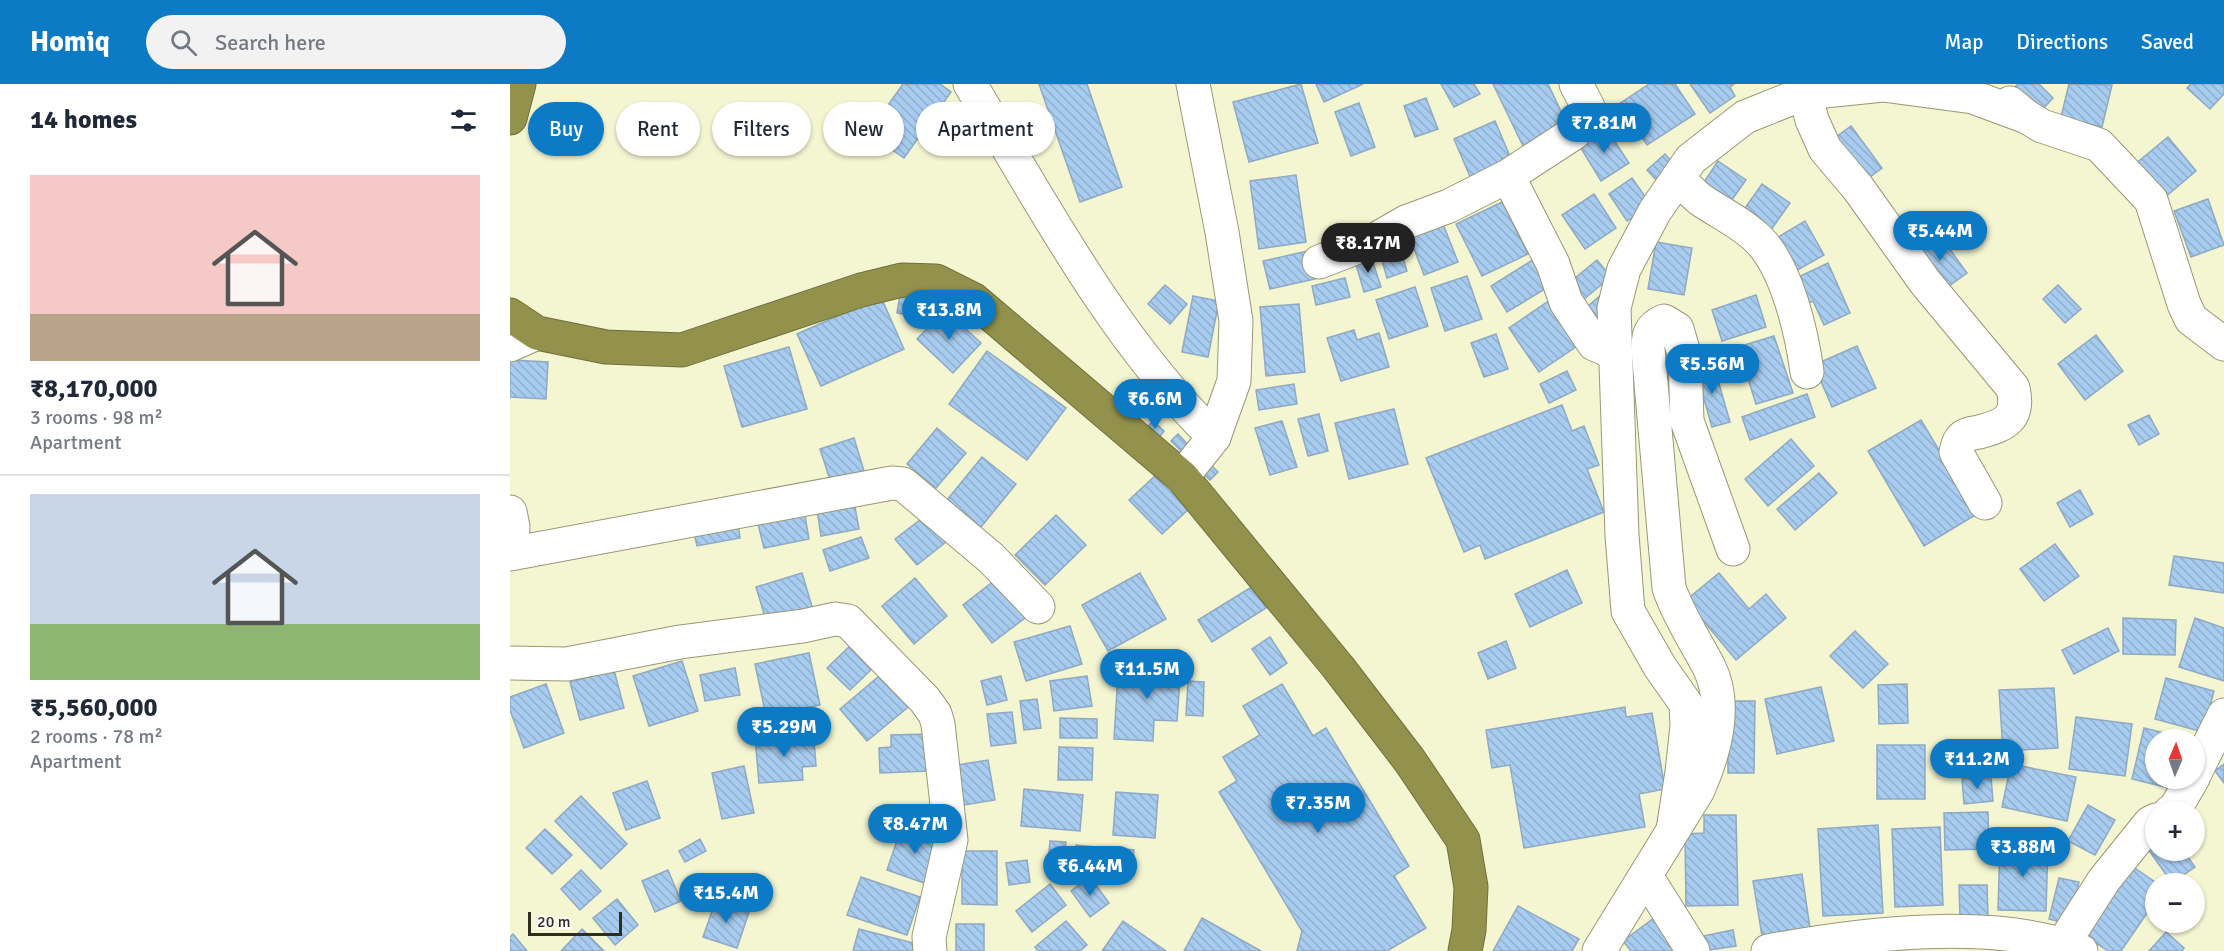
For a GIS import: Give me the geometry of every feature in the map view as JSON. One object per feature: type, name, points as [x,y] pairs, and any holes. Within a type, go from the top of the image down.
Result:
[{"type":"highway","points":[[510,117],[519,84]]},
{"type":"highway","points":[[510,315],[524,339],[606,347],[682,350],[861,290],[902,280],[936,280],[974,300],[1182,477],[1338,667],[1410,761],[1463,840],[1471,887],[1469,930],[1465,951]]},
{"type":"street","points":[[970,84],[1093,286],[1139,352],[1188,412],[1214,437]]},
{"type":"street","points":[[1182,477],[1214,437],[1234,381],[1236,321],[1222,232],[1193,84]]},
{"type":"street","points":[[1319,262],[1373,241],[1406,222],[1449,206],[1508,176],[1574,133],[1587,117],[1588,107],[1576,84]]},
{"type":"street","points":[[1997,84],[2014,108],[2042,126],[2099,145],[2151,200],[2184,304],[2191,319],[2224,344]]},
{"type":"street","points":[[1673,830],[1687,726],[1686,704],[1660,667],[1628,611],[1622,535],[1614,308],[1624,269],[1655,210],[1691,159],[1745,117],[1805,93],[1883,85],[1973,97],[2027,117]]},
{"type":"street","points":[[1805,93],[1812,120],[1825,149],[1879,216],[1925,282],[2013,388],[2017,405],[2009,419],[1998,427],[1969,434],[1960,440],[1956,452],[1985,503]]},
{"type":"street","points":[[1508,176],[1553,264],[1566,302],[1594,344],[1615,352]]},
{"type":"street","points":[[1678,178],[1699,199],[1723,213],[1759,240],[1777,263],[1803,343],[1807,372]]},
{"type":"street","points":[[1599,951],[1698,790],[1710,762],[1717,734],[1716,697],[1710,669],[1677,612],[1669,588],[1648,343],[1651,329],[1664,321],[1677,329],[1685,357],[1687,421],[1733,549]]},
{"type":"street","points":[[510,512],[513,527],[510,554],[892,483],[903,484],[991,558],[1038,607]]},
{"type":"street","points":[[510,663],[567,664],[680,642],[802,626],[835,619],[848,621],[925,700],[935,714],[938,723],[951,840],[928,937],[930,951]]},
{"type":"street","points":[[2205,754],[2224,715]]},
{"type":"street","points":[[1768,951],[1882,935],[1960,932],[2020,934],[2072,948],[2104,880],[2145,828]]},
{"type":"street","points":[[1646,876],[1693,951]]},
{"type":"building","points":[[903,84],[940,84],[951,92],[944,102],[916,102],[916,141],[904,158],[901,156],[904,156],[904,102],[890,102]]},
{"type":"building","points":[[1039,84],[1087,84],[1122,187],[1080,202],[1055,130],[1055,102],[1045,102]]},
{"type":"building","points":[[1301,84],[1318,143],[1249,162],[1233,102]]},
{"type":"building","points":[[1316,84],[1363,84],[1324,102]]},
{"type":"building","points":[[1441,84],[1474,84],[1480,94],[1454,107]]},
{"type":"building","points":[[1493,84],[1548,84],[1567,124],[1523,146]]},
{"type":"building","points":[[1649,84],[1675,84],[1695,114],[1647,145],[1619,104]]},
{"type":"building","points":[[1690,84],[1734,84],[1730,87],[1735,96],[1710,113]]},
{"type":"building","points":[[2018,84],[2039,84],[2053,98],[2039,113],[2014,88]]},
{"type":"building","points":[[2069,84],[2112,85],[2102,127],[2061,117]]},
{"type":"building","points":[[2191,84],[2224,84],[2224,94],[2210,109],[2187,88]]},
{"type":"building","points":[[1426,98],[1438,129],[1415,137],[1404,106]]},
{"type":"building","points":[[1359,103],[1375,147],[1351,156],[1335,112]]},
{"type":"building","points":[[1495,121],[1512,161],[1471,179],[1454,139]]},
{"type":"building","points":[[1851,126],[1882,168],[1863,182],[1832,140]]},
{"type":"building","points":[[1606,128],[1629,163],[1601,181],[1579,145]]},
{"type":"building","points":[[2168,137],[2196,171],[2163,199],[2135,164]]},
{"type":"building","points":[[1665,154],[1677,168],[1659,183],[1647,170]]},
{"type":"building","points":[[1718,161],[1746,180],[1729,204],[1702,185]]},
{"type":"building","points":[[1296,175],[1306,242],[1259,249],[1250,181]]},
{"type":"building","points":[[1632,178],[1651,205],[1627,221],[1609,194]]},
{"type":"building","points":[[1762,184],[1790,203],[1768,234],[1740,215]]},
{"type":"building","points":[[1594,194],[1616,228],[1585,249],[1562,215]]},
{"type":"building","points":[[2208,199],[2224,245],[2191,257],[2174,211]]},
{"type":"building","points":[[1502,202],[1528,254],[1482,276],[1456,224]]},
{"type":"building","points":[[1441,219],[1458,262],[1424,275],[1408,233]]},
{"type":"building","points":[[1805,221],[1824,255],[1794,272],[1775,239]]},
{"type":"building","points":[[1938,233],[1967,273],[1942,291],[1912,251]]},
{"type":"building","points":[[1656,242],[1692,248],[1684,295],[1648,289]]},
{"type":"building","points":[[1399,244],[1407,271],[1387,278],[1379,250]]},
{"type":"building","points":[[1308,251],[1315,279],[1270,289],[1263,261]]},
{"type":"building","points":[[1371,256],[1381,287],[1364,292],[1355,261]]},
{"type":"building","points":[[1534,259],[1550,286],[1507,312],[1491,286]]},
{"type":"building","points":[[1597,260],[1611,277],[1584,299],[1570,282]]},
{"type":"building","points":[[1828,263],[1850,313],[1824,325],[1813,301],[1805,305],[1794,279]]},
{"type":"building","points":[[1467,276],[1482,319],[1445,331],[1431,288]]},
{"type":"building","points":[[1345,278],[1350,297],[1316,305],[1312,286]]},
{"type":"building","points":[[1165,285],[1187,304],[1170,324],[1148,304]]},
{"type":"building","points":[[2058,285],[2081,309],[2065,323],[2043,299]]},
{"type":"building","points":[[1415,287],[1428,326],[1389,339],[1376,300]]},
{"type":"building","points":[[1602,294],[1611,304],[1597,316],[1588,306]]},
{"type":"building","points":[[900,295],[934,301],[930,320],[897,313]]},
{"type":"building","points":[[1756,295],[1766,327],[1722,341],[1712,310]]},
{"type":"building","points":[[1193,296],[1219,301],[1208,357],[1182,352]]},
{"type":"building","points":[[881,297],[904,349],[821,386],[797,334]]},
{"type":"building","points":[[1553,298],[1583,342],[1539,372],[1509,328]]},
{"type":"building","points":[[1299,304],[1305,372],[1266,376],[1260,307]]},
{"type":"building","points":[[945,310],[981,343],[953,373],[917,339]]},
{"type":"building","points":[[1354,330],[1357,340],[1379,333],[1389,367],[1341,381],[1327,338]]},
{"type":"building","points":[[1496,334],[1508,369],[1484,377],[1471,343]]},
{"type":"building","points":[[2096,335],[2123,371],[2085,400],[2058,364]]},
{"type":"building","points":[[1774,336],[1793,393],[1756,404],[1738,347]]},
{"type":"building","points":[[1857,346],[1876,388],[1832,407],[1814,365]]},
{"type":"building","points":[[789,347],[807,409],[742,427],[724,366]]},
{"type":"building","points":[[987,351],[1066,408],[1027,460],[949,404]]},
{"type":"building","points":[[510,360],[548,362],[546,399],[510,397]]},
{"type":"building","points":[[1713,363],[1730,422],[1712,427],[1695,368]]},
{"type":"building","points":[[1567,371],[1576,390],[1549,403],[1540,384]]},
{"type":"building","points":[[1294,384],[1297,404],[1259,410],[1256,390]]},
{"type":"building","points":[[1807,394],[1815,417],[1750,440],[1742,417]]},
{"type":"building","points":[[1562,405],[1572,431],[1584,426],[1599,465],[1587,469],[1604,512],[1485,559],[1480,545],[1464,552],[1426,458]]},
{"type":"building","points":[[1394,409],[1408,464],[1349,479],[1335,423]]},
{"type":"building","points":[[1319,414],[1328,451],[1308,456],[1298,419]]},
{"type":"building","points":[[2149,415],[2159,434],[2139,445],[2128,425]]},
{"type":"building","points":[[1921,420],[1977,514],[1924,546],[1868,451]]},
{"type":"building","points":[[1153,421],[1164,431],[1158,439],[1146,429]]},
{"type":"building","points":[[1282,421],[1297,467],[1270,475],[1255,428]]},
{"type":"building","points":[[937,428],[966,453],[936,488],[907,464]]},
{"type":"building","points":[[1178,434],[1192,449],[1186,456],[1171,441]]},
{"type":"building","points":[[854,438],[864,471],[831,483],[820,449]]},
{"type":"building","points":[[1791,439],[1814,466],[1768,506],[1745,479]]},
{"type":"building","points":[[982,457],[1016,484],[981,527],[947,500]]},
{"type":"building","points":[[1206,460],[1218,472],[1210,480],[1198,469]]},
{"type":"building","points":[[1158,473],[1190,508],[1162,534],[1129,500]]},
{"type":"building","points":[[1819,473],[1837,493],[1795,530],[1777,509]]},
{"type":"building","points":[[2080,490],[2093,514],[2070,527],[2057,503]]},
{"type":"building","points":[[854,502],[859,529],[821,536],[817,509]]},
{"type":"building","points":[[804,510],[809,539],[764,548],[757,520]]},
{"type":"building","points":[[1056,515],[1086,545],[1045,585],[1015,555]]},
{"type":"building","points":[[925,516],[946,542],[917,565],[895,539]]},
{"type":"building","points":[[738,525],[740,538],[697,546],[694,533]]},
{"type":"building","points":[[861,537],[869,558],[830,571],[823,550]]},
{"type":"building","points":[[2055,544],[2079,576],[2044,601],[2020,569]]},
{"type":"building","points":[[2174,556],[2224,563],[2224,593],[2169,585]]},
{"type":"building","points":[[1567,570],[1582,603],[1530,627],[1515,594]]},
{"type":"building","points":[[802,573],[814,613],[768,627],[756,587]]},
{"type":"building","points":[[1140,573],[1166,619],[1108,651],[1082,605]]},
{"type":"building","points":[[1719,573],[1749,609],[1766,594],[1786,618],[1736,660],[1686,600]]},
{"type":"building","points":[[915,578],[947,616],[914,644],[882,606]]},
{"type":"building","points":[[995,580],[1025,618],[992,643],[963,605]]},
{"type":"building","points":[[1253,586],[1266,608],[1212,642],[1198,620]]},
{"type":"building","points":[[2123,618],[2176,620],[2175,655],[2123,654]]},
{"type":"building","points":[[2195,618],[2224,628],[2224,681],[2179,667]]},
{"type":"building","points":[[1070,626],[1082,664],[1026,681],[1014,642]]},
{"type":"building","points":[[2108,628],[2119,651],[2074,674],[2062,650]]},
{"type":"building","points":[[1855,631],[1888,664],[1863,688],[1830,656]]},
{"type":"building","points":[[1270,637],[1287,663],[1270,675],[1252,649]]},
{"type":"building","points":[[1506,641],[1516,668],[1488,679],[1478,653]]},
{"type":"building","points":[[852,644],[875,666],[850,690],[827,668]]},
{"type":"building","points":[[809,653],[820,705],[766,716],[755,664]]},
{"type":"building","points":[[682,661],[698,711],[649,726],[633,676]]},
{"type":"building","points":[[1141,662],[1181,664],[1177,721],[1154,720],[1153,741],[1114,739],[1118,674],[1140,675]]},
{"type":"building","points":[[735,668],[740,695],[705,701],[700,675]]},
{"type":"building","points":[[614,670],[624,708],[580,720],[570,682]]},
{"type":"building","points":[[885,671],[912,704],[867,741],[840,709]]},
{"type":"building","points":[[1001,676],[1007,700],[987,705],[981,681]]},
{"type":"building","points":[[1087,676],[1092,706],[1054,711],[1050,681]]},
{"type":"building","points":[[2166,678],[2214,691],[2204,729],[2192,729],[2155,719]]},
{"type":"building","points":[[1188,681],[1204,682],[1203,716],[1186,715]]},
{"type":"building","points":[[546,684],[564,733],[524,748],[510,710],[510,697]]},
{"type":"building","points":[[1282,684],[1313,736],[1326,728],[1409,866],[1394,876],[1426,928],[1387,951],[1297,951],[1302,931],[1219,792],[1237,781],[1223,757],[1260,735],[1243,706]]},
{"type":"building","points":[[1907,684],[1908,723],[1879,724],[1878,685]]},
{"type":"building","points":[[1821,687],[1834,741],[1777,754],[1765,699]]},
{"type":"building","points":[[2054,688],[2058,748],[2003,751],[1999,690]]},
{"type":"building","points":[[1037,699],[1041,728],[1024,730],[1020,701]]},
{"type":"building","points":[[1728,701],[1755,701],[1754,773],[1728,773]]},
{"type":"building","points":[[1625,707],[1626,717],[1652,713],[1665,789],[1639,794],[1645,827],[1524,848],[1510,765],[1492,768],[1486,730]]},
{"type":"building","points":[[1012,712],[1016,743],[991,746],[987,714]]},
{"type":"building","points":[[2076,717],[2132,724],[2125,776],[2069,769]]},
{"type":"building","points":[[1060,718],[1097,719],[1097,738],[1060,738]]},
{"type":"building","points":[[2144,728],[2148,729],[2145,729],[2145,782],[2132,779]]},
{"type":"building","points":[[800,734],[800,741],[814,740],[816,766],[802,767],[803,780],[759,783],[755,737]]},
{"type":"building","points":[[928,734],[930,771],[880,773],[879,748],[891,747],[891,735]]},
{"type":"building","points":[[1877,745],[1925,745],[1925,799],[1877,799]]},
{"type":"building","points":[[1059,747],[1093,748],[1092,780],[1058,780]]},
{"type":"building","points":[[988,760],[995,800],[964,805],[957,765]]},
{"type":"building","points":[[2011,764],[2076,777],[2067,821],[2002,807]]},
{"type":"building","points":[[2224,764],[2224,783],[2215,771]]},
{"type":"building","points":[[744,766],[754,813],[722,819],[712,773]]},
{"type":"building","points":[[1991,777],[1993,801],[1964,804],[1962,779]]},
{"type":"building","points":[[647,781],[660,818],[626,830],[613,793]]},
{"type":"building","points":[[1024,789],[1083,795],[1080,831],[1021,826]]},
{"type":"building","points":[[1116,792],[1158,795],[1155,838],[1113,835]]},
{"type":"building","points":[[581,796],[627,844],[601,869],[555,821]]},
{"type":"building","points":[[2088,805],[2115,820],[2095,855],[2068,841]]},
{"type":"building","points":[[1988,812],[1989,849],[1945,850],[1944,813]]},
{"type":"building","points":[[1704,815],[1736,815],[1738,905],[1686,906],[1685,834],[1704,833]]},
{"type":"building","points":[[1878,825],[1883,913],[1823,916],[1818,829]]},
{"type":"building","points":[[902,826],[943,840],[927,884],[887,870]]},
{"type":"building","points":[[1940,827],[1943,905],[1895,907],[1892,829]]},
{"type":"building","points":[[545,829],[572,855],[552,874],[526,848]]},
{"type":"building","points":[[700,839],[706,851],[685,862],[679,851]]},
{"type":"building","points":[[1050,841],[1066,842],[1062,875],[1047,873]]},
{"type":"building","points":[[2000,844],[2048,845],[2046,911],[1998,910]]},
{"type":"building","points":[[1076,845],[1094,847],[1091,873],[1073,871]]},
{"type":"building","points":[[1115,848],[1134,850],[1131,879],[1111,877]]},
{"type":"building","points":[[962,851],[997,851],[997,905],[962,904]]},
{"type":"building","points":[[1027,860],[1030,882],[1009,885],[1006,863]]},
{"type":"building","points":[[2156,861],[2191,861],[2195,867],[2186,873],[2165,873]]},
{"type":"building","points":[[2132,866],[2145,875],[2145,916],[2121,951],[2108,951],[2084,935]]},
{"type":"building","points":[[581,870],[601,891],[580,910],[561,889]]},
{"type":"building","points":[[668,870],[681,901],[655,912],[642,881]]},
{"type":"building","points":[[1802,874],[1810,928],[1762,936],[1753,881]]},
{"type":"building","points":[[861,877],[920,897],[907,935],[847,915]]},
{"type":"building","points":[[1090,877],[1109,903],[1090,917],[1071,891]]},
{"type":"building","points":[[2059,878],[2079,882],[2069,924],[2049,919]]},
{"type":"building","points":[[1050,884],[1066,905],[1032,932],[1016,911]]},
{"type":"building","points":[[1959,885],[1987,885],[1988,917],[1960,918]]},
{"type":"building","points":[[617,899],[638,925],[615,945],[593,918]]},
{"type":"building","points":[[716,900],[749,912],[737,948],[703,937]]},
{"type":"building","points":[[1518,906],[1579,939],[1572,951],[1493,951]]},
{"type":"building","points":[[1202,918],[1261,951],[1184,951]]},
{"type":"building","points":[[1654,918],[1679,951],[1631,951],[1623,941]]},
{"type":"building","points":[[1066,921],[1087,945],[1080,951],[1038,951],[1035,947]]},
{"type":"building","points":[[1123,921],[1166,951],[1102,951]]},
{"type":"building","points":[[956,924],[984,924],[984,951],[956,951]]},
{"type":"building","points":[[582,929],[604,951],[561,951]]},
{"type":"building","points":[[859,929],[917,944],[915,951],[853,951]]},
{"type":"building","points":[[1733,930],[1736,946],[1702,951],[1698,937]]},
{"type":"building","points":[[2165,933],[2184,948],[2182,951],[2149,951]]},
{"type":"building","points":[[513,934],[527,951],[510,951],[510,937]]}]
